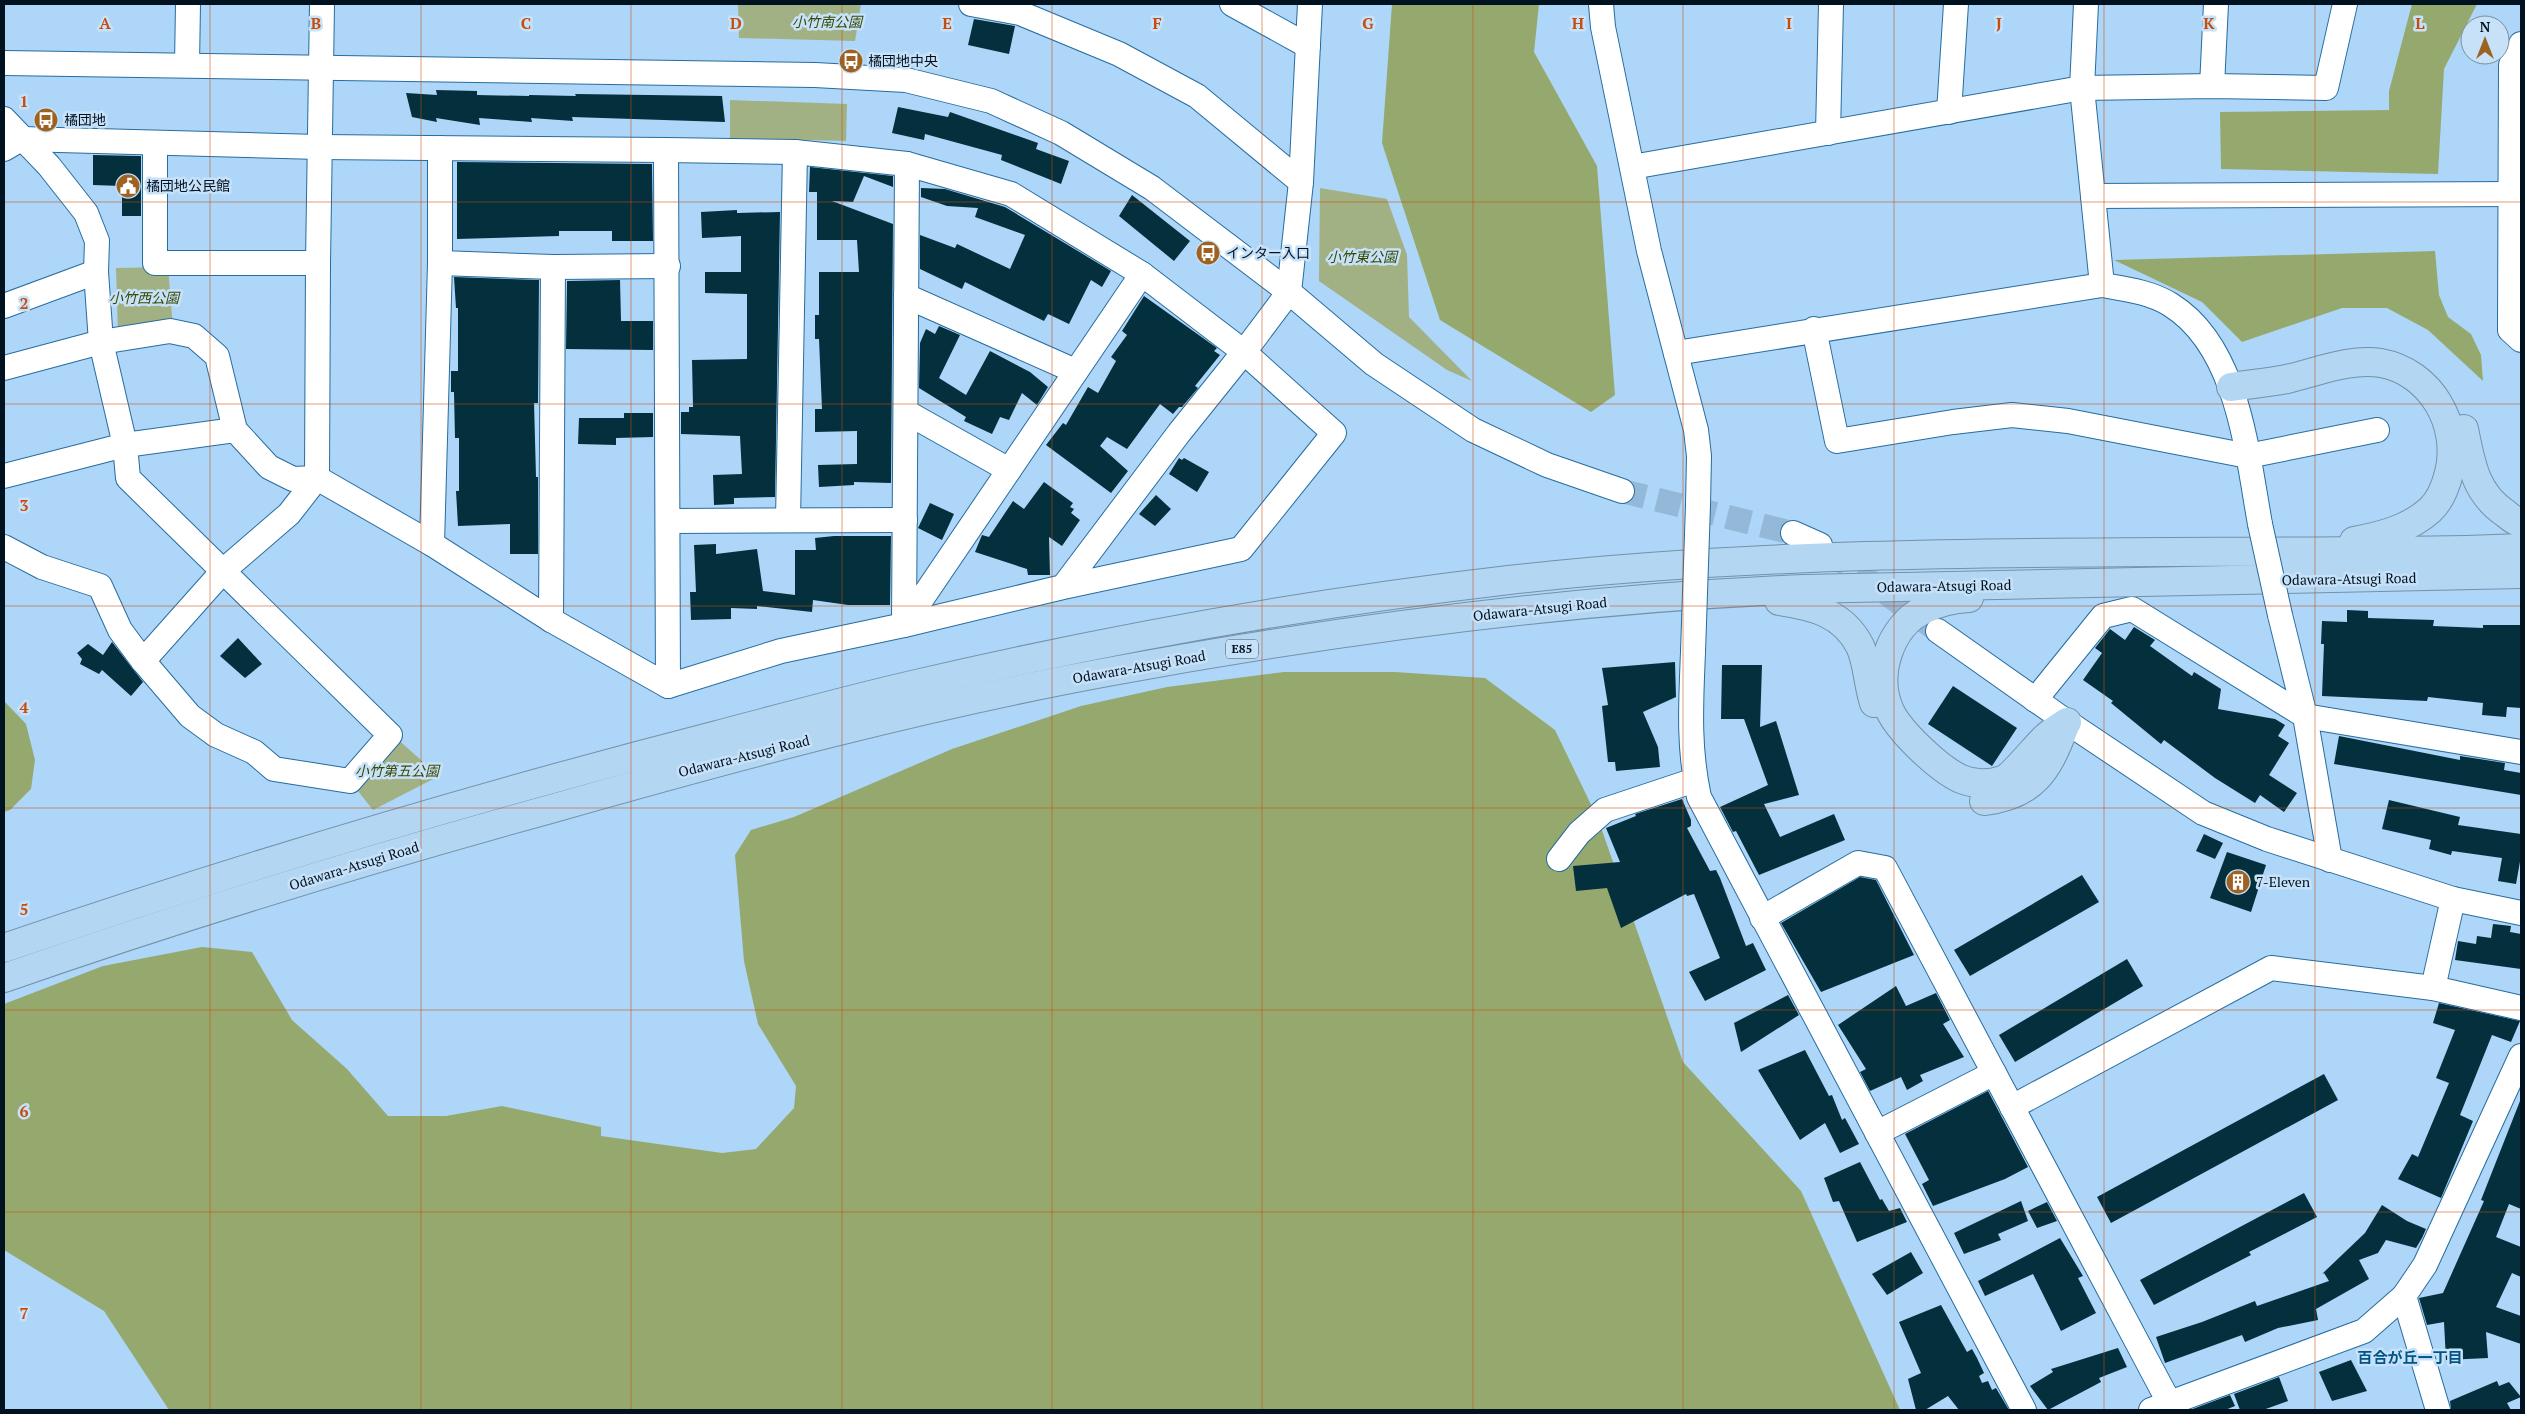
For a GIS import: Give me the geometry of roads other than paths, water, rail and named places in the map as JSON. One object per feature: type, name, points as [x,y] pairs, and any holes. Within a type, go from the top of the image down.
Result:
[{"type":"highway","points":[[2231,387],[2298,361],[2340,350],[2368,347],[2395,352],[2421,362],[2442,380],[2458,405],[2470,464],[2479,487],[2493,505],[2521,523]]},
{"type":"highway","points":[[2231,387],[2285,379],[2353,363],[2380,363],[2408,372],[2429,389],[2442,408],[2450,433],[2452,459],[2446,486],[2431,509],[2408,525],[2381,536],[2294,553]]},
{"type":"highway","name":"Odawara-Atsugi Road","points":[[4,948],[88,919],[430,812],[671,747],[911,685],[1106,643],[1300,609],[1510,580],[1668,567],[1826,558],[2011,554],[2294,553],[2521,548]]},
{"type":"highway","name":"Odawara-Atsugi Road","points":[[4,978],[94,947],[432,842],[677,773],[919,713],[1110,671],[1306,638],[1511,611],[1718,592],[2521,574]]},
{"type":"highway","points":[[2066,722],[2045,737],[2004,780],[1985,784],[1962,779],[1943,768],[1904,730],[1891,711],[1885,693],[1884,670],[1890,647],[1903,625],[1923,609],[1949,600],[2045,589],[2170,581]]},
{"type":"highway","points":[[1718,592],[1809,605],[1830,613],[1847,627],[1860,647],[1869,689],[1884,732],[1940,787],[1959,798],[1983,800],[2005,798],[2027,788],[2041,774],[2055,751],[2066,722]]},
{"type":"street","points":[[188,4],[188,65]]},
{"type":"street","points":[[143,661],[224,570],[289,514],[318,478],[318,264],[319,147],[323,66],[322,4]]},
{"type":"street","points":[[971,4],[1020,13],[1119,54],[1197,96],[1301,182]]},
{"type":"street","points":[[1232,4],[1308,46]]},
{"type":"street","points":[[1063,587],[1179,433],[1289,292],[1301,182],[1310,4]]},
{"type":"street","points":[[1601,4],[1603,27],[1649,251],[1696,430],[1699,456],[1698,505],[1690,719],[1692,764],[1699,797],[2024,1410]]},
{"type":"street","points":[[1828,133],[1831,4]]},
{"type":"street","points":[[1949,112],[1956,4]]},
{"type":"street","points":[[2086,4],[2082,88],[2102,285]]},
{"type":"street","points":[[2212,86],[2216,4]]},
{"type":"street","points":[[1632,167],[2082,88],[2212,86],[2326,88],[2346,4]]},
{"type":"street","points":[[2521,44],[2511,65],[2515,194],[2510,330],[2521,340]]},
{"type":"street","points":[[4,63],[323,66],[815,75],[906,80],[991,101],[1062,133],[1152,188],[1289,292],[1374,364],[1473,430],[1547,465],[1622,491]]},
{"type":"street","points":[[4,119],[12,144],[49,166],[86,213],[97,241],[96,272],[101,342],[126,445],[128,478],[224,570],[390,735],[350,781],[274,769],[254,752],[216,735],[190,716],[143,661],[120,630],[100,586],[42,567],[4,547]]},
{"type":"street","points":[[4,368],[101,342],[170,332],[194,336],[217,356],[235,430],[269,467],[293,479],[318,478],[432,544],[551,620],[668,686],[781,651],[904,625],[1063,587],[1242,549],[1334,434],[1244,352],[1142,274],[1010,194],[907,164],[795,152],[12,144]]},
{"type":"street","points":[[155,144],[155,263],[318,264]]},
{"type":"street","points":[[432,544],[440,263],[440,148]]},
{"type":"street","points":[[666,150],[670,521],[668,686]]},
{"type":"street","points":[[788,520],[795,152]]},
{"type":"street","points":[[904,625],[907,164]]},
{"type":"street","points":[[2093,196],[2515,194]]},
{"type":"street","points":[[440,263],[553,267],[668,266]]},
{"type":"street","points":[[551,620],[553,267]]},
{"type":"street","points":[[4,306],[96,272]]},
{"type":"street","points":[[904,625],[1074,371],[1142,274]]},
{"type":"street","points":[[1676,353],[1814,329],[2102,285],[2140,292],[2170,304],[2194,323],[2211,345],[2231,387],[2248,456],[2260,524],[2280,615],[2305,716],[2330,860]]},
{"type":"street","points":[[906,296],[1074,371]]},
{"type":"street","points":[[1814,329],[1837,441],[1953,422],[2012,415],[2068,421],[2248,456],[2377,430]]},
{"type":"street","points":[[906,412],[1009,470]]},
{"type":"street","points":[[4,476],[126,445],[235,430]]},
{"type":"street","points":[[670,521],[905,520]]},
{"type":"street","points":[[1793,533],[1820,545]]},
{"type":"street","points":[[2035,700],[2103,616],[2132,609],[2305,716],[2521,752]]},
{"type":"street","points":[[1938,631],[2066,722],[2203,813],[2267,839],[2453,900],[2521,913]]},
{"type":"street","points":[[1559,859],[1579,833],[1606,810],[1695,780]]},
{"type":"street","points":[[1762,918],[1858,863],[1885,868],[2012,1107],[2160,1407],[2364,1331],[2404,1296],[2425,1265],[2521,1056]]},
{"type":"street","points":[[2433,988],[2453,900]]},
{"type":"street","points":[[2012,1107],[2271,968],[2433,988],[2521,1008]]},
{"type":"street","points":[[1877,1133],[1994,1073]]},
{"type":"street","points":[[2404,1296],[2438,1410]]},
{"type":"tunnel","points":[[1622,491],[1793,533]]},
{"type":"tunnel","points":[[1828,551],[1938,631]]},
{"type":"place","name":"橘団地中央","points":[[851,61]]},
{"type":"place","name":"橘団地","points":[[46,120]]},
{"type":"place","name":"橘団地公民館","points":[[128,186]]},
{"type":"place","name":"インター入口","points":[[1208,253]]},
{"type":"place","name":"7-Eleven","points":[[2238,882]]},
{"type":"district","name":"百合が丘一丁目","points":[[2410,1358]]},
{"type":"park label","name":"小竹南公園","points":[[827,22]]},
{"type":"park label","name":"小竹東公園","points":[[1362,257]]},
{"type":"park label","name":"小竹西公園","points":[[144,298]]},
{"type":"park label","name":"小竹第五公園","points":[[397,771]]}]
